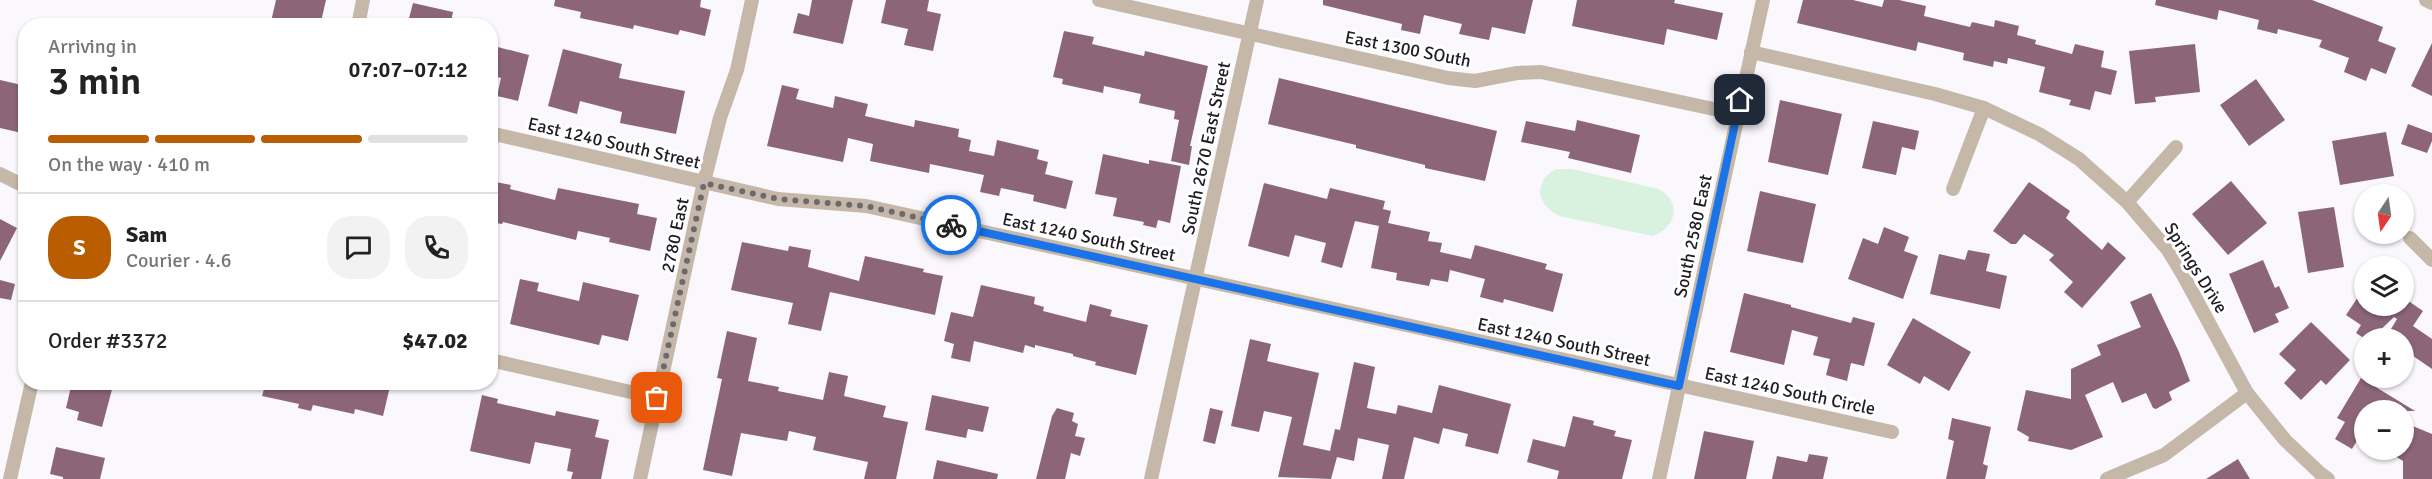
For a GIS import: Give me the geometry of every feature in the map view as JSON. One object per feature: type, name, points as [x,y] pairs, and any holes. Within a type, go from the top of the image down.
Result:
[{"type":"street","points":[[360,18],[363,0]]},
{"type":"street","name":"2780 East","points":[[640,479],[704,183],[720,118],[737,70],[752,0]]},
{"type":"street","name":"East 1300 SOuth","points":[[1099,0],[1448,78],[1475,81],[1517,73],[1541,72],[1737,114]]},
{"type":"street","name":"South 2670 East Street","points":[[1151,479],[1257,0]]},
{"type":"street","name":"South 2580 East","points":[[1659,479],[1763,0]]},
{"type":"street","points":[[2426,0],[2432,3]]},
{"type":"street","name":"Springs Drive","points":[[1751,52],[1935,94],[1984,108],[2039,134],[2079,159],[2127,202],[2168,250],[2247,393],[2285,440],[2328,479]]},
{"type":"street","points":[[1953,189],[1984,108]]},
{"type":"street","name":"East 1240 South Street","points":[[498,135],[778,199],[866,206],[1679,386]]},
{"type":"street","points":[[2127,202],[2176,147]]},
{"type":"street","points":[[0,174],[18,183]]},
{"type":"street","points":[[2414,242],[2432,260]]},
{"type":"street","points":[[498,362],[657,398]]},
{"type":"street","name":"East 1240 South Circle","points":[[1679,386],[1892,432]]},
{"type":"street","points":[[10,479],[30,390]]},
{"type":"street","points":[[2107,479],[2164,455],[2247,393]]},
{"type":"green space","points":[[1556,169],[1572,169],[1658,189],[1671,200],[1673,214],[1671,221],[1667,227],[1652,236],[1560,216],[1546,206],[1540,194],[1543,180]]},
{"type":"building","points":[[276,0],[326,0],[322,18],[272,18]]},
{"type":"building","points":[[555,0],[701,0],[700,7],[711,10],[705,36],[680,30],[678,35],[634,25],[633,29],[580,18],[581,12],[554,6]]},
{"type":"building","points":[[812,0],[853,0],[843,44],[793,33],[798,13],[809,16]]},
{"type":"building","points":[[886,0],[929,0],[927,11],[941,14],[933,51],[904,45],[908,29],[881,23]]},
{"type":"building","points":[[1323,0],[1533,0],[1525,34],[1492,27],[1489,40],[1459,34],[1462,24],[1424,15],[1420,34],[1401,30],[1402,24],[1323,5]]},
{"type":"building","points":[[1577,0],[1675,0],[1674,3],[1723,13],[1717,40],[1667,29],[1664,45],[1572,26]]},
{"type":"building","points":[[1803,0],[1853,0],[1882,7],[1884,0],[1899,0],[1926,6],[1924,16],[1970,27],[1972,22],[1994,27],[1995,20],[2019,26],[2017,35],[2036,40],[2035,44],[2072,54],[2075,44],[2104,51],[2101,67],[2117,71],[2111,95],[2095,91],[2090,110],[2069,105],[2071,100],[2039,92],[2045,67],[2008,58],[2007,64],[1994,61],[1993,67],[1963,60],[1964,53],[1918,42],[1916,51],[1797,23]]},
{"type":"building","points":[[2156,0],[2312,0],[2383,27],[2378,41],[2396,48],[2386,74],[2371,68],[2366,81],[2344,72],[2349,58],[2319,47],[2322,40],[2278,29],[2277,34],[2257,29],[2259,20],[2219,10],[2217,20],[2155,5]]},
{"type":"building","points":[[413,3],[453,12],[452,18],[409,18]]},
{"type":"building","points":[[1064,31],[1094,37],[1092,44],[1144,56],[1145,51],[1208,66],[1190,146],[1192,146],[1189,165],[1171,161],[1179,120],[1174,119],[1175,111],[1139,103],[1141,94],[1104,86],[1103,93],[1062,84],[1063,79],[1053,77]]},
{"type":"building","points":[[2432,43],[2432,96],[2411,86]]},
{"type":"building","points":[[2195,44],[2200,92],[2155,97],[2156,102],[2135,104],[2129,51]]},
{"type":"building","points":[[498,47],[529,55],[518,101],[498,96],[501,78],[498,77]]},
{"type":"building","points":[[563,49],[622,64],[619,78],[685,91],[676,134],[620,123],[622,112],[580,101],[577,114],[548,106]]},
{"type":"building","points":[[1279,78],[1497,131],[1485,181],[1425,168],[1425,165],[1356,148],[1356,145],[1268,124]]},
{"type":"building","points":[[2256,79],[2285,120],[2249,146],[2220,105]]},
{"type":"building","points":[[0,80],[18,84],[18,132],[0,128]]},
{"type":"building","points":[[782,85],[799,89],[796,99],[833,108],[835,96],[868,104],[865,116],[914,127],[915,120],[959,129],[958,137],[971,140],[969,151],[994,156],[997,140],[1039,150],[1037,159],[1048,162],[1045,174],[1073,181],[1066,209],[1033,201],[1034,195],[1001,188],[999,196],[980,192],[984,175],[930,164],[929,173],[870,161],[873,144],[848,138],[843,162],[767,146]]},
{"type":"building","points":[[1780,100],[1842,114],[1828,175],[1768,162]]},
{"type":"building","points":[[1577,120],[1640,135],[1631,173],[1568,158],[1570,152],[1521,142],[1526,121],[1575,131]]},
{"type":"building","points":[[1873,121],[1919,131],[1915,150],[1902,147],[1896,175],[1862,168]]},
{"type":"building","points":[[2408,124],[2432,133],[2432,141],[2427,153],[2401,144]]},
{"type":"building","points":[[2386,132],[2394,176],[2340,185],[2332,141]]},
{"type":"building","points":[[1103,154],[1149,164],[1149,160],[1181,166],[1170,223],[1158,220],[1156,228],[1143,225],[1144,222],[1113,216],[1117,198],[1095,194]]},
{"type":"building","points":[[2231,181],[2267,223],[2228,255],[2192,214]]},
{"type":"building","points":[[2029,182],[2070,211],[2066,218],[2102,250],[2108,242],[2126,258],[2082,308],[2064,292],[2073,282],[2049,260],[2054,255],[2024,234],[2016,244],[2011,244],[1993,231]]},
{"type":"building","points":[[498,183],[511,185],[510,189],[555,200],[558,188],[639,204],[637,214],[657,218],[650,251],[609,242],[610,238],[578,231],[576,240],[503,222],[498,223]]},
{"type":"building","points":[[1264,183],[1327,199],[1330,188],[1385,201],[1383,209],[1391,211],[1388,223],[1430,232],[1428,241],[1442,243],[1440,252],[1471,259],[1475,245],[1547,264],[1545,269],[1563,274],[1553,312],[1504,299],[1503,303],[1480,297],[1485,279],[1450,270],[1448,282],[1431,279],[1429,286],[1396,280],[1397,273],[1371,268],[1379,226],[1355,221],[1342,268],[1321,262],[1326,243],[1295,235],[1289,257],[1248,246]]},
{"type":"building","points":[[1760,191],[1816,204],[1803,263],[1747,251]]},
{"type":"building","points":[[2334,207],[2344,267],[2308,273],[2298,212]]},
{"type":"building","points":[[0,219],[17,228],[0,261]]},
{"type":"building","points":[[1884,227],[1909,237],[1904,251],[1918,256],[1903,299],[1848,279],[1863,238],[1878,244]]},
{"type":"building","points":[[742,242],[788,251],[789,246],[811,250],[808,267],[859,281],[865,256],[924,269],[923,272],[943,276],[935,315],[830,292],[821,331],[788,324],[793,303],[731,290]]},
{"type":"building","points":[[1968,250],[1990,254],[1986,271],[2007,276],[2000,309],[1930,294],[1939,254],[1965,260]]},
{"type":"building","points":[[2263,260],[2275,288],[2279,286],[2289,308],[2275,314],[2279,322],[2254,333],[2229,274]]},
{"type":"building","points":[[520,279],[539,283],[537,291],[579,301],[583,282],[639,295],[628,341],[602,335],[599,345],[510,324]]},
{"type":"building","points":[[0,280],[15,284],[11,300],[0,298]]},
{"type":"building","points":[[981,285],[1035,297],[1034,304],[1044,307],[1043,311],[1086,322],[1090,304],[1112,310],[1110,316],[1148,325],[1136,375],[1095,365],[1096,362],[1073,356],[1073,354],[1035,345],[1035,348],[1025,345],[1023,353],[974,341],[970,362],[951,358],[954,344],[944,341],[951,312],[973,317]]},
{"type":"building","points":[[1744,293],[1851,323],[1853,317],[1875,323],[1864,366],[1851,363],[1847,381],[1826,375],[1830,359],[1813,355],[1818,337],[1792,330],[1784,365],[1730,352]]},
{"type":"building","points":[[2151,293],[2190,381],[2169,392],[2172,400],[2156,409],[2153,408],[2146,393],[2122,403],[2113,382],[2085,395],[2103,437],[2071,450],[2028,441],[2029,437],[2017,430],[2026,390],[2071,399],[2071,369],[2101,355],[2097,345],[2141,327],[2130,302]]},
{"type":"building","points":[[2354,303],[2354,316],[2414,316],[2414,305],[2423,311],[2413,326],[2432,339],[2432,369],[2414,357],[2414,328],[2392,328],[2397,319],[2394,317],[2382,328],[2359,328],[2361,325],[2346,315]]},
{"type":"building","points":[[1913,318],[1971,352],[1949,391],[1924,376],[1920,384],[1887,365]]},
{"type":"building","points":[[2311,322],[2350,360],[2326,385],[2321,380],[2301,400],[2284,383],[2296,370],[2279,354]]},
{"type":"building","points":[[727,331],[757,338],[748,381],[779,387],[778,391],[823,400],[829,372],[848,376],[844,396],[886,406],[883,417],[908,422],[896,479],[864,479],[868,462],[813,450],[816,437],[789,431],[787,441],[741,433],[732,476],[703,470],[722,379],[717,378]]},
{"type":"building","points":[[1250,339],[1271,344],[1267,361],[1319,373],[1303,445],[1330,451],[1335,429],[1340,430],[1354,362],[1375,367],[1367,408],[1396,414],[1398,405],[1432,413],[1439,385],[1511,404],[1498,454],[1465,446],[1468,434],[1443,428],[1439,444],[1414,437],[1404,479],[1382,479],[1389,445],[1358,438],[1354,461],[1337,457],[1331,479],[1278,477],[1292,417],[1264,411],[1259,432],[1231,426]]},
{"type":"building","points":[[2355,388],[2377,388],[2397,400],[2354,400],[2354,446],[2352,449],[2335,439],[2345,422],[2337,418]]},
{"type":"building","points":[[70,390],[112,390],[102,427],[77,420],[79,412],[66,408]]},
{"type":"building","points":[[264,390],[389,390],[383,416],[355,409],[354,414],[313,405],[311,411],[298,408],[299,404],[262,396]]},
{"type":"building","points":[[482,395],[498,399],[497,403],[555,416],[556,411],[599,420],[595,437],[609,440],[601,479],[571,479],[573,472],[567,471],[571,449],[535,442],[530,464],[470,451]]},
{"type":"building","points":[[932,395],[989,407],[983,432],[968,429],[966,438],[925,430]]},
{"type":"building","points":[[1057,408],[1074,413],[1072,421],[1078,424],[1075,436],[1085,438],[1080,456],[1071,453],[1065,479],[1036,479],[1052,416]]},
{"type":"building","points":[[1210,408],[1223,411],[1215,444],[1203,441]]},
{"type":"building","points":[[1573,416],[1594,421],[1593,425],[1616,431],[1614,436],[1632,440],[1622,479],[1557,479],[1559,471],[1527,462],[1533,439],[1565,447]]},
{"type":"building","points":[[1952,418],[1991,427],[1983,464],[1988,466],[1985,479],[1946,479],[1954,441],[1948,439]]},
{"type":"building","points":[[2414,427],[2432,434],[2432,479],[2403,479],[2401,460],[2414,460]]},
{"type":"building","points":[[1704,431],[1754,441],[1746,479],[1694,479]]},
{"type":"building","points":[[56,447],[105,458],[100,479],[63,479],[63,477],[50,474]]},
{"type":"building","points":[[1809,454],[1828,457],[1823,479],[1772,479],[1777,456],[1807,462]]},
{"type":"building","points":[[2238,459],[2250,479],[2206,479]]},
{"type":"building","points":[[937,460],[998,474],[997,479],[933,479]]},
{"type":"way so far","points":[[657,398],[704,183],[778,199],[866,206],[951,225]]},
{"type":"route","points":[[951,225],[1679,386],[1740,100]]}]
